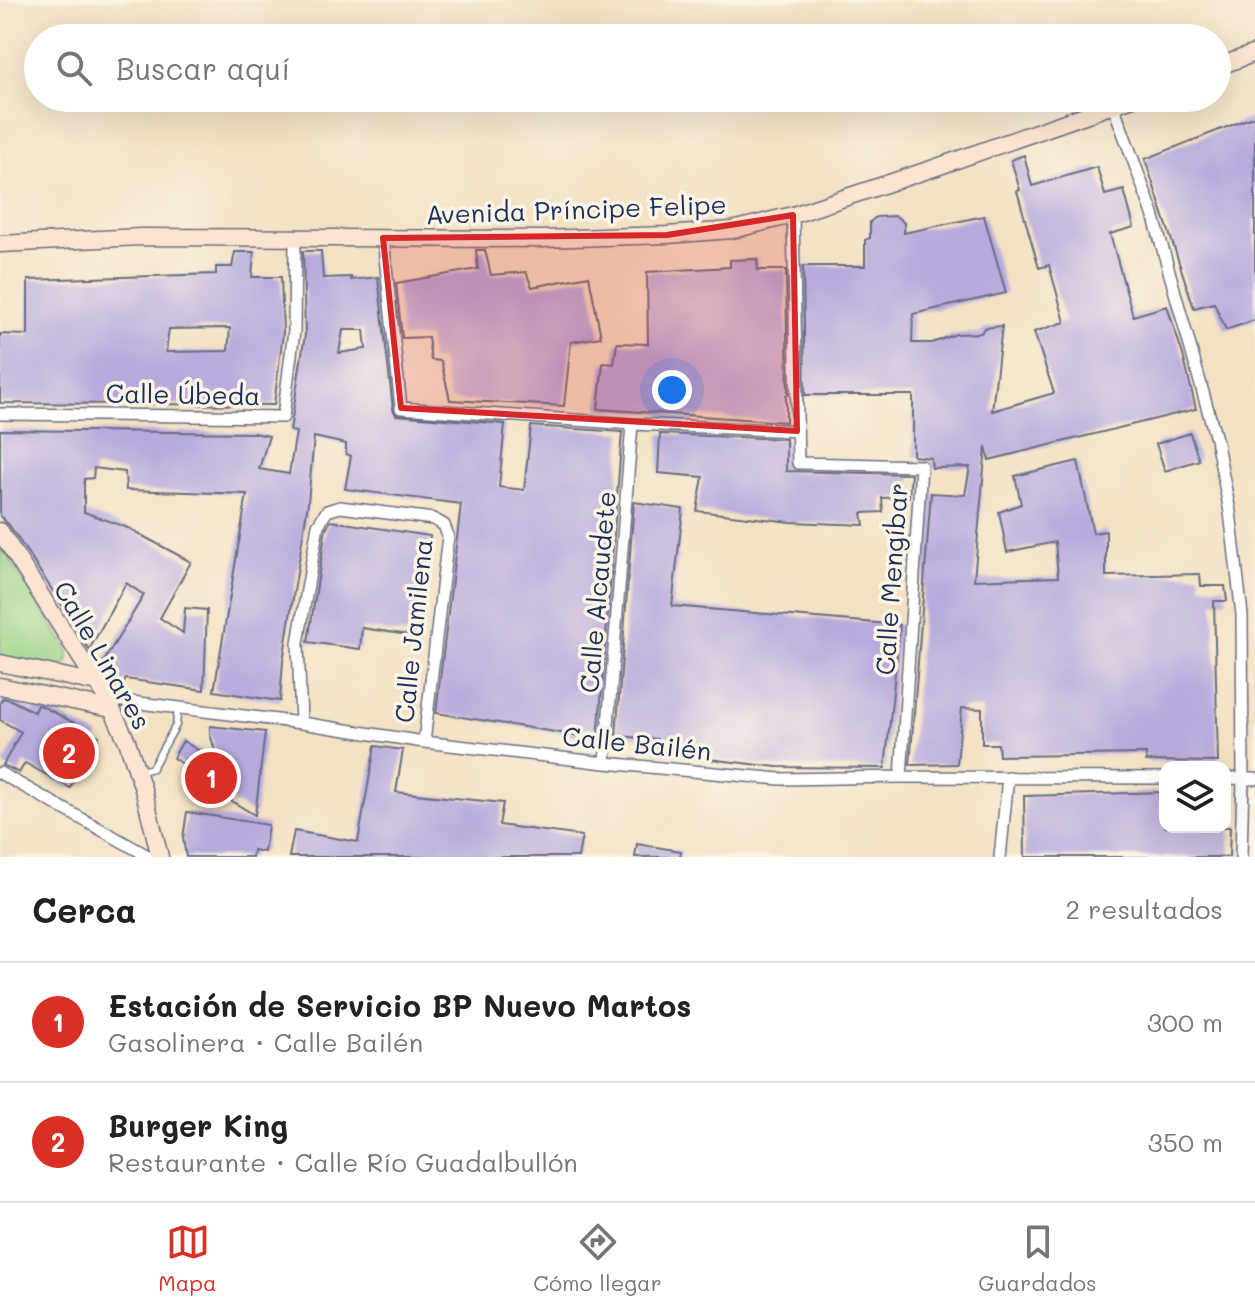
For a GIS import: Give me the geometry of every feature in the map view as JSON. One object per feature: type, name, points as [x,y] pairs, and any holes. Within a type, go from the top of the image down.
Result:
[{"type":"main road","points":[[1231,62],[1255,53]]},
{"type":"main road","name":"Avenida Príncipe Felipe","points":[[0,244],[140,237],[541,239],[732,230],[793,215],[1093,112]]},
{"type":"main road","name":"Calle Linares","points":[[0,531],[109,704],[138,772],[158,849]]},
{"type":"main road","points":[[0,663],[97,683]]},
{"type":"main road","points":[[0,686],[109,704]]},
{"type":"street","points":[[1116,112],[1153,214],[1216,439],[1230,512],[1242,615],[1249,779],[1241,857]]},
{"type":"street","name":"Calle Mengíbar","points":[[793,215],[798,463],[921,466],[901,777]]},
{"type":"street","name":"Calle Úbeda","points":[[0,414],[283,417],[294,331],[295,238]]},
{"type":"street","points":[[383,238],[401,408],[632,424],[797,431]]},
{"type":"street","name":"Calle Alcaudete","points":[[605,763],[632,424]]},
{"type":"street","name":"Calle Jamilena","points":[[301,723],[298,643],[318,525],[327,511],[340,507],[433,519],[444,525],[448,536],[424,742]]},
{"type":"street","name":"Calle Bailén","points":[[109,704],[178,708],[424,742],[780,779],[1159,778]]},
{"type":"street","points":[[0,773],[147,856],[158,849]]},
{"type":"street","points":[[1000,857],[1008,777]]},
{"type":"lane","points":[[138,772],[152,768],[176,725],[178,708]]},
{"type":"highlighted area","points":[[793,215],[797,431],[401,408],[383,238],[667,235]]},
{"type":"green space","points":[[0,543],[68,649],[67,663],[57,672],[0,659]]},
{"type":"building","points":[[1255,116],[1255,320],[1226,330],[1214,303],[1194,308],[1145,159]]},
{"type":"building","points":[[1024,155],[1032,186],[1097,167],[1105,195],[1124,190],[1134,227],[1110,234],[1133,316],[1167,306],[1196,409],[989,460],[986,446],[974,580],[1058,577],[1055,542],[1007,552],[999,512],[1021,504],[1015,476],[1078,461],[1093,533],[1106,531],[1106,576],[1200,574],[1201,586],[1225,586],[1227,601],[1214,601],[1218,761],[1146,761],[1146,754],[999,756],[998,744],[982,744],[982,709],[962,708],[957,764],[910,765],[931,493],[965,495],[970,467],[932,468],[931,458],[913,456],[913,395],[805,395],[803,266],[865,266],[865,240],[870,238],[870,222],[876,217],[896,216],[904,223],[904,233],[984,216],[1006,293],[913,314],[912,343],[932,343],[956,334],[981,333],[984,328],[1002,326],[992,411],[1054,393],[1034,332],[1065,322],[1049,265],[1039,268],[1011,160]]},
{"type":"building","points":[[476,250],[485,250],[491,275],[526,272],[532,287],[589,276],[601,337],[571,342],[564,406],[450,400],[441,361],[431,360],[428,337],[402,338],[396,283],[478,269]]},
{"type":"building","points":[[303,251],[321,251],[323,278],[351,277],[351,280],[378,277],[396,415],[505,424],[499,487],[524,490],[531,426],[622,432],[598,739],[436,713],[461,504],[345,489],[351,456],[346,454],[346,444],[314,437],[308,503],[283,661],[280,701],[214,691],[247,494],[126,490],[125,472],[94,468],[93,478],[84,479],[84,512],[128,528],[191,562],[160,618],[183,633],[185,608],[207,610],[204,690],[126,679],[121,688],[113,688],[101,666],[144,595],[126,583],[89,650],[9,525],[0,516],[0,430],[254,433],[269,436],[259,469],[289,474],[296,432],[290,431],[305,335]],"holes":[[[343,330],[364,330],[366,349],[339,353]]]},
{"type":"building","points":[[235,252],[254,252],[252,277],[281,277],[283,333],[274,405],[0,403],[0,334],[28,335],[28,280],[216,274],[216,267],[232,267]],"holes":[[[230,328],[228,351],[166,352],[169,329]]]},
{"type":"building","points":[[757,259],[758,270],[786,270],[786,422],[598,409],[603,363],[614,364],[617,343],[648,344],[647,272],[730,267],[730,260]]},
{"type":"building","points":[[1190,433],[1199,460],[1165,471],[1156,444]]},
{"type":"building","points":[[660,434],[786,439],[786,471],[911,474],[909,497],[882,498],[883,512],[862,513],[864,525],[791,522],[697,511],[703,477],[658,473]]},
{"type":"building","points":[[634,502],[683,509],[672,606],[900,625],[885,768],[777,767],[656,753],[657,739],[616,736]]},
{"type":"building","points":[[331,521],[430,536],[415,636],[362,628],[360,649],[308,642],[326,528]]},
{"type":"building","points":[[3,698],[34,712],[37,705],[42,706],[99,736],[70,788],[25,763],[19,773],[3,765],[21,732],[0,720]]},
{"type":"building","points":[[210,726],[265,732],[255,815],[203,784],[206,778],[173,758],[183,741],[219,763]]},
{"type":"building","points":[[375,746],[403,750],[396,792],[503,803],[499,825],[582,836],[578,857],[289,857],[294,831],[358,842]]},
{"type":"building","points":[[1159,792],[1159,833],[1230,833],[1229,857],[1025,857],[1024,796]]},
{"type":"building","points":[[187,812],[268,825],[264,852],[253,850],[252,857],[186,857],[183,838]]},
{"type":"building","points":[[637,844],[681,851],[680,857],[635,857]]},
{"type":"place","name":"Burger King","points":[[69,753]]},
{"type":"place","name":"Estación de Servicio BP Nuevo Martos","points":[[211,778]]}]
